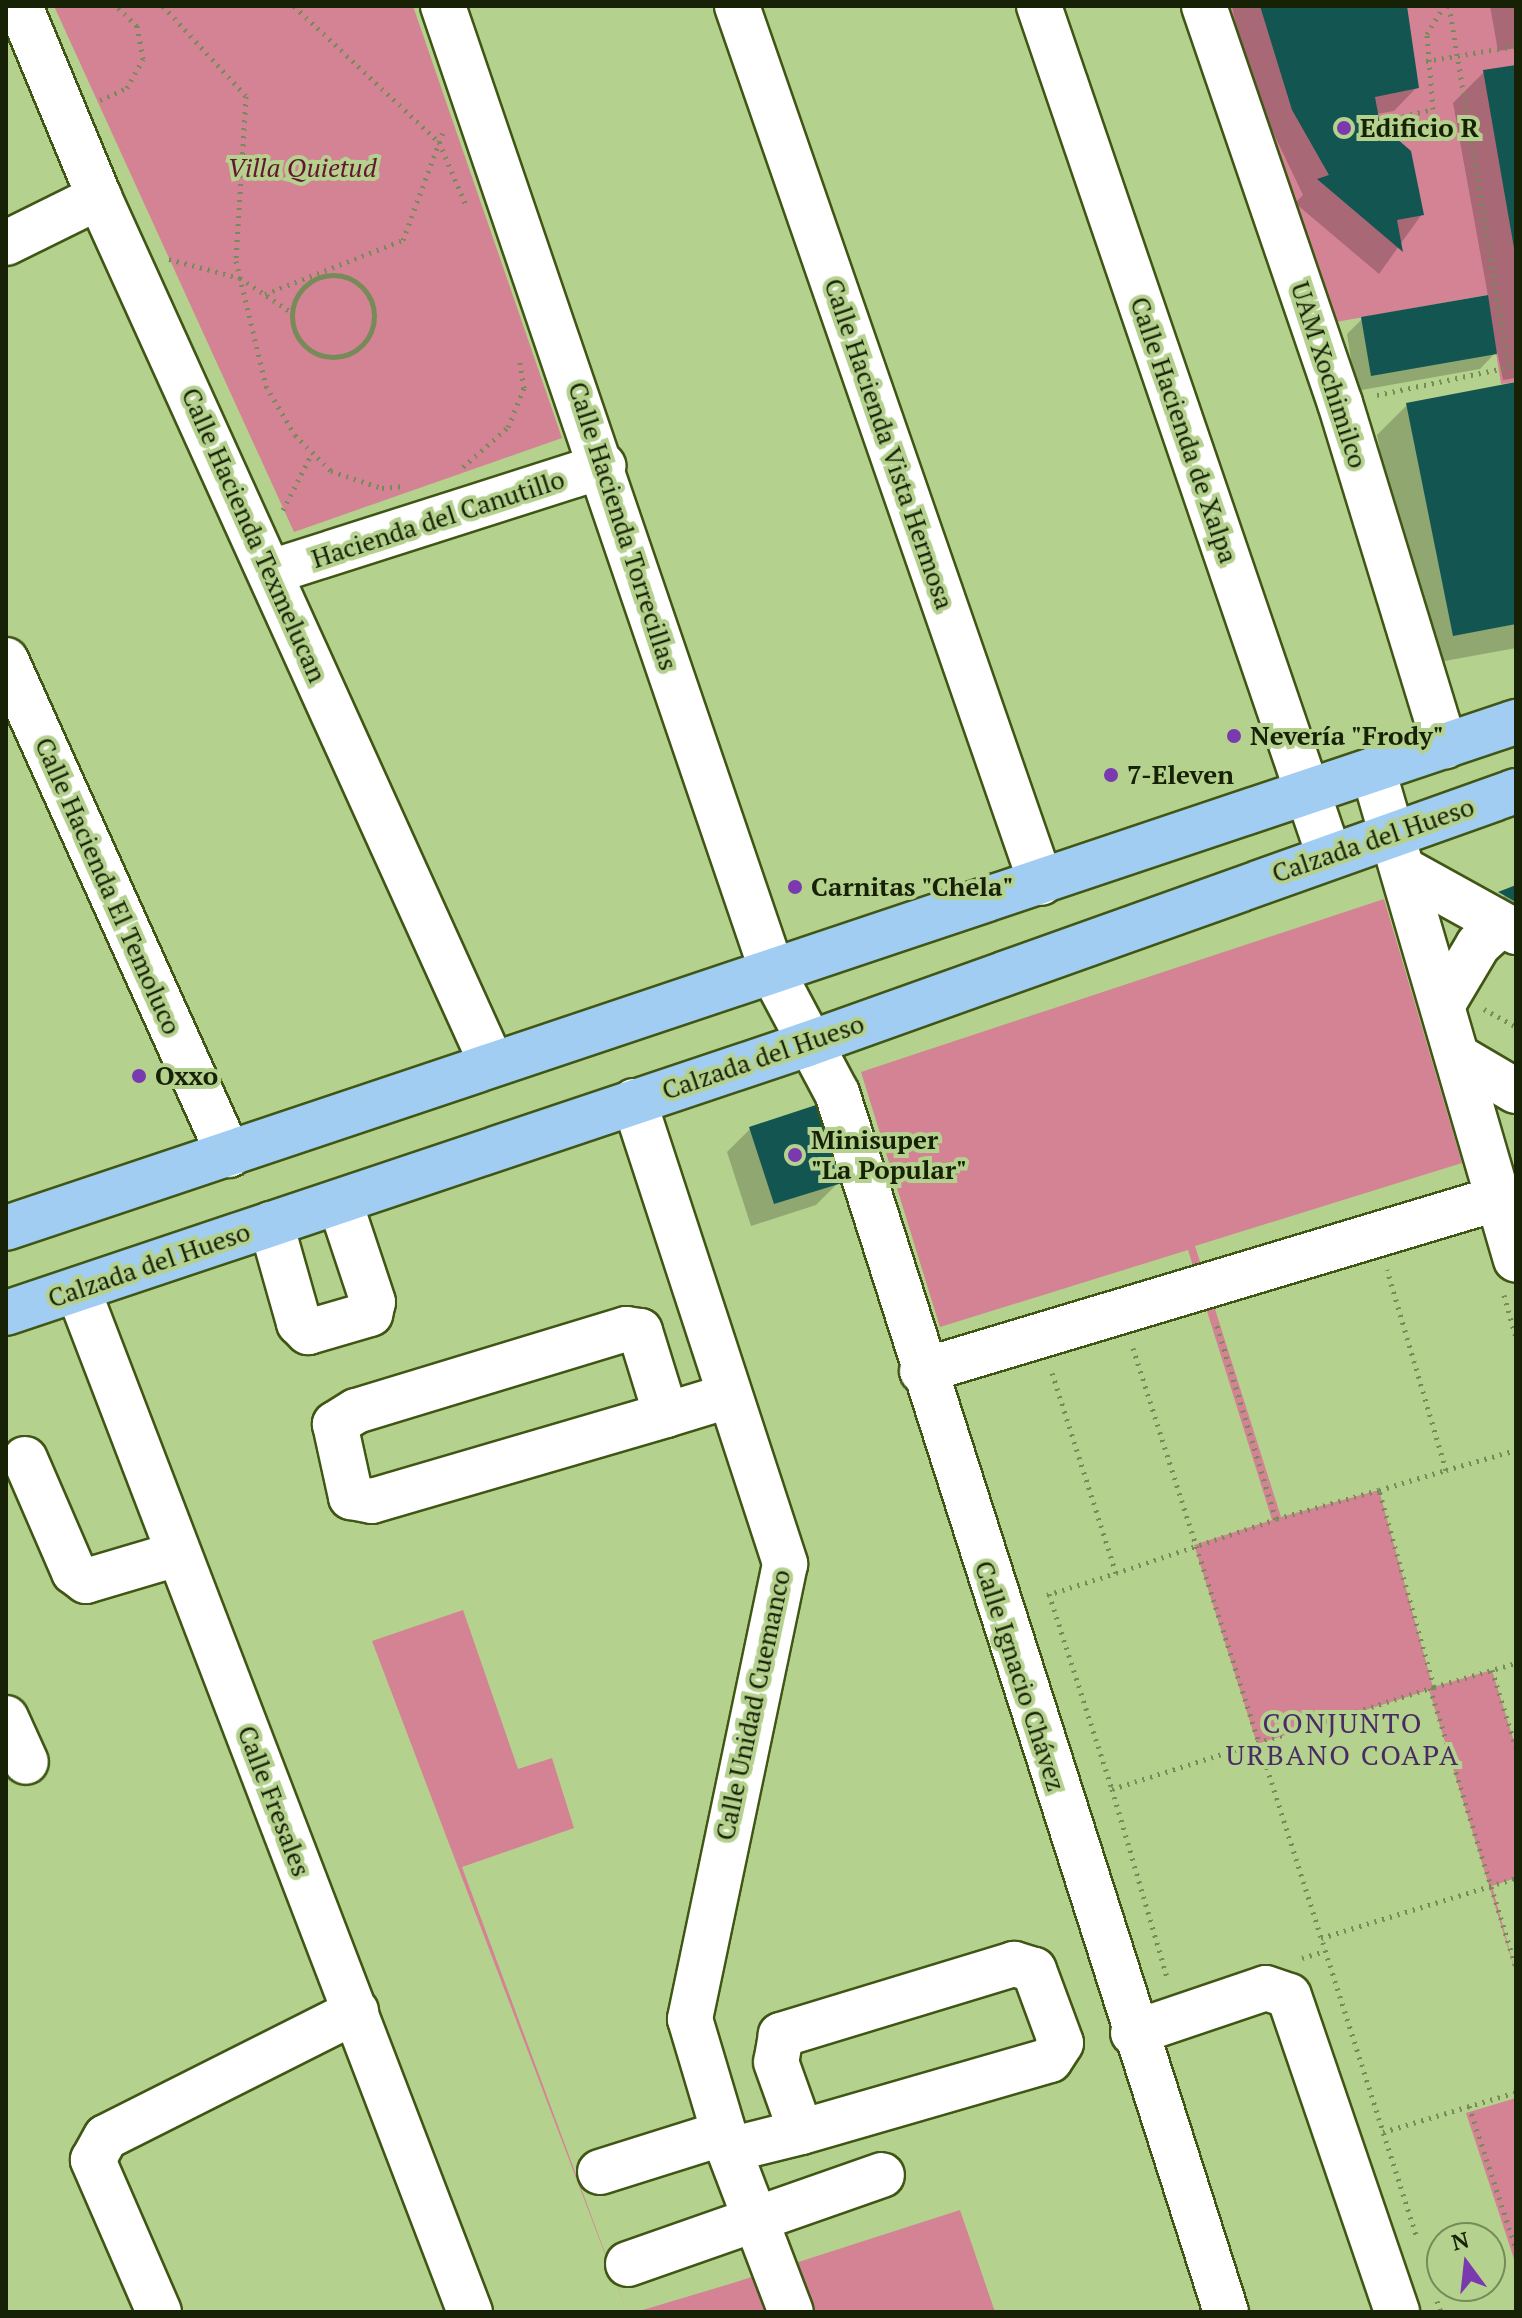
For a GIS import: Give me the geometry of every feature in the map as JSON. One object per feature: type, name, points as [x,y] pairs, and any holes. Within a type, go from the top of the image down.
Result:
[{"type":"main road","points":[[6,1228],[1516,722]]},
{"type":"main road","name":"Calzada del Hueso","points":[[6,1313],[809,1043],[1329,855],[1400,852],[1516,791]]},
{"type":"street","name":"Calle Hacienda Texmelucan","points":[[20,6],[99,197],[267,561],[492,1064]]},
{"type":"street","name":"Calle Hacienda Torrecillas","points":[[443,6],[604,466],[772,971],[809,1043]]},
{"type":"street","name":"Calle Hacienda Vista Hermosa","points":[[737,6],[1041,883]]},
{"type":"street","name":"Calle Hacienda de Xalpa","points":[[1039,6],[1329,855]]},
{"type":"street","name":"UAM Xochimilco","points":[[1204,6],[1340,403],[1445,746]]},
{"type":"street","points":[[6,243],[99,197]]},
{"type":"street","name":"Hacienda del Canutillo","points":[[267,561],[604,466]]},
{"type":"street","name":"Calle Hacienda El Temoluco","points":[[6,660],[229,1155]]},
{"type":"street","points":[[922,1371],[1120,1309],[1376,1235],[1505,1227],[1458,1057],[1456,1002],[1373,770]]},
{"type":"street","points":[[1400,852],[1508,928],[1478,945],[1456,1002]]},
{"type":"street","name":"Calle Ignacio Chávez","points":[[809,1043],[837,1093],[922,1371],[1133,2033],[1226,2312]]},
{"type":"street","points":[[1458,1057],[1516,1091]]},
{"type":"street","name":"Calle Unidad Cuemanco","points":[[634,1101],[785,1564],[691,1990],[696,2051],[726,2142],[791,2312]]},
{"type":"street","points":[[271,1224],[299,1323],[308,1332],[370,1314],[373,1302],[340,1203]]},
{"type":"street","name":"Calle Fresales","points":[[78,1290],[470,2312]]},
{"type":"street","points":[[666,1415],[640,1331],[626,1329],[335,1424],[351,1497],[372,1501],[666,1415],[728,1396]]},
{"type":"street","points":[[25,1459],[74,1572],[86,1581],[177,1554]]},
{"type":"street","points":[[6,1718],[26,1762]]},
{"type":"street","points":[[600,2172],[726,2142],[801,2132],[1050,2060],[1061,2043],[1034,1970],[1014,1964],[781,2035],[776,2062],[801,2132]]},
{"type":"street","points":[[1133,2033],[1266,1988],[1289,1996],[1417,2304]]},
{"type":"street","points":[[159,2312],[93,2160],[106,2137],[356,2011]]},
{"type":"street","points":[[628,2264],[882,2175]]},
{"type":"path","points":[[53,81],[80,100],[113,97],[127,88],[143,42],[116,6]]},
{"type":"path","points":[[163,6],[246,96],[240,278],[266,386],[312,453],[331,471],[382,488],[419,484]]},
{"type":"path","points":[[294,6],[439,142],[470,214]]},
{"type":"path","points":[[1340,403],[1513,367],[1446,6]]},
{"type":"path","points":[[1379,122],[1433,109],[1426,61],[1427,34],[1446,6]]},
{"type":"path","points":[[1426,61],[1516,46]]},
{"type":"path","points":[[265,294],[403,240],[439,142],[471,83]]},
{"type":"path","points":[[121,246],[240,278],[291,312],[306,348],[332,357],[367,340],[375,314],[354,280],[327,275],[303,287],[291,312]]},
{"type":"path","points":[[454,471],[508,427],[524,388],[517,350]]},
{"type":"path","points":[[267,561],[312,453]]},
{"type":"path","points":[[1456,1002],[1516,1027]]},
{"type":"path","points":[[1376,1235],[1446,1470]]},
{"type":"path","points":[[1204,1284],[1276,1519]]},
{"type":"path","points":[[1120,1309],[1421,2252]]},
{"type":"path","points":[[1040,1334],[1116,1573]]},
{"type":"path","points":[[999,1610],[1276,1519],[1516,1450]]},
{"type":"path","points":[[1379,1490],[1432,1688],[1516,1968]]},
{"type":"path","points":[[1049,1594],[1112,1789],[1173,1998]]},
{"type":"path","points":[[1112,1789],[1516,1663]]},
{"type":"path","points":[[1492,1670],[1516,1748]]},
{"type":"path","points":[[1321,1938],[1516,1878]]},
{"type":"path","points":[[1294,1960],[1325,1951]]},
{"type":"path","points":[[1383,2132],[1516,2092]]},
{"type":"path","points":[[1469,2106],[1516,2249]]},
{"type":"path","points":[[1417,2304],[1441,2312]]},
{"type":"green space","name":"Villa Quietud","points":[[54,6],[413,6],[562,438],[294,532]]},
{"type":"green space","points":[[1207,6],[1516,6],[1516,382],[1501,384],[1487,295],[1319,325]]},
{"type":"green space","points":[[1384,899],[1462,1163],[1195,1246],[1281,1517],[1379,1490],[1433,1687],[1492,1670],[1516,1748],[1516,1878],[1492,1886],[1516,1974],[1429,1690],[1257,1744],[1194,1545],[1272,1520],[1188,1250],[940,1327],[861,1072]]},
{"type":"green space","points":[[463,1610],[518,1769],[552,1758],[574,1828],[462,1867],[627,2312],[372,1641]]},
{"type":"green space","points":[[1516,2098],[1516,2265],[1506,2235],[1506,2222],[1502,2222],[1466,2113]]},
{"type":"green space","points":[[960,2210],[995,2312],[636,2312],[733,2283]]},
{"type":"building","name":"Edificio R","points":[[1260,6],[1407,6],[1419,88],[1375,97],[1380,124],[1411,151],[1424,215],[1397,220],[1403,252],[1317,179],[1329,175],[1292,110]]},
{"type":"building","points":[[1516,65],[1516,248],[1514,248],[1483,70]]},
{"type":"building","points":[[1488,295],[1497,354],[1371,376],[1361,317]]},
{"type":"building","points":[[1516,382],[1516,624],[1453,636],[1406,403]]},
{"type":"building","points":[[1516,885],[1516,902],[1498,892]]},
{"type":"building","name":"Minisuper \"La Popular\"","points":[[816,1105],[842,1183],[774,1204],[749,1127]]},
{"type":"place","name":"Edificio R","points":[[1344,128]]},
{"type":"place","name":"Nevería \"Frody\"","points":[[1234,736]]},
{"type":"place","name":"7-Eleven","points":[[1111,775]]},
{"type":"place","name":"Carnitas \"Chela\"","points":[[795,887]]},
{"type":"place","name":"Oxxo","points":[[139,1076]]},
{"type":"place","name":"Minisuper \"La Popular\"","points":[[795,1155]]},
{"type":"district","name":"CONJUNTO URBANO COAPA","points":[[1343,1739]]}]
